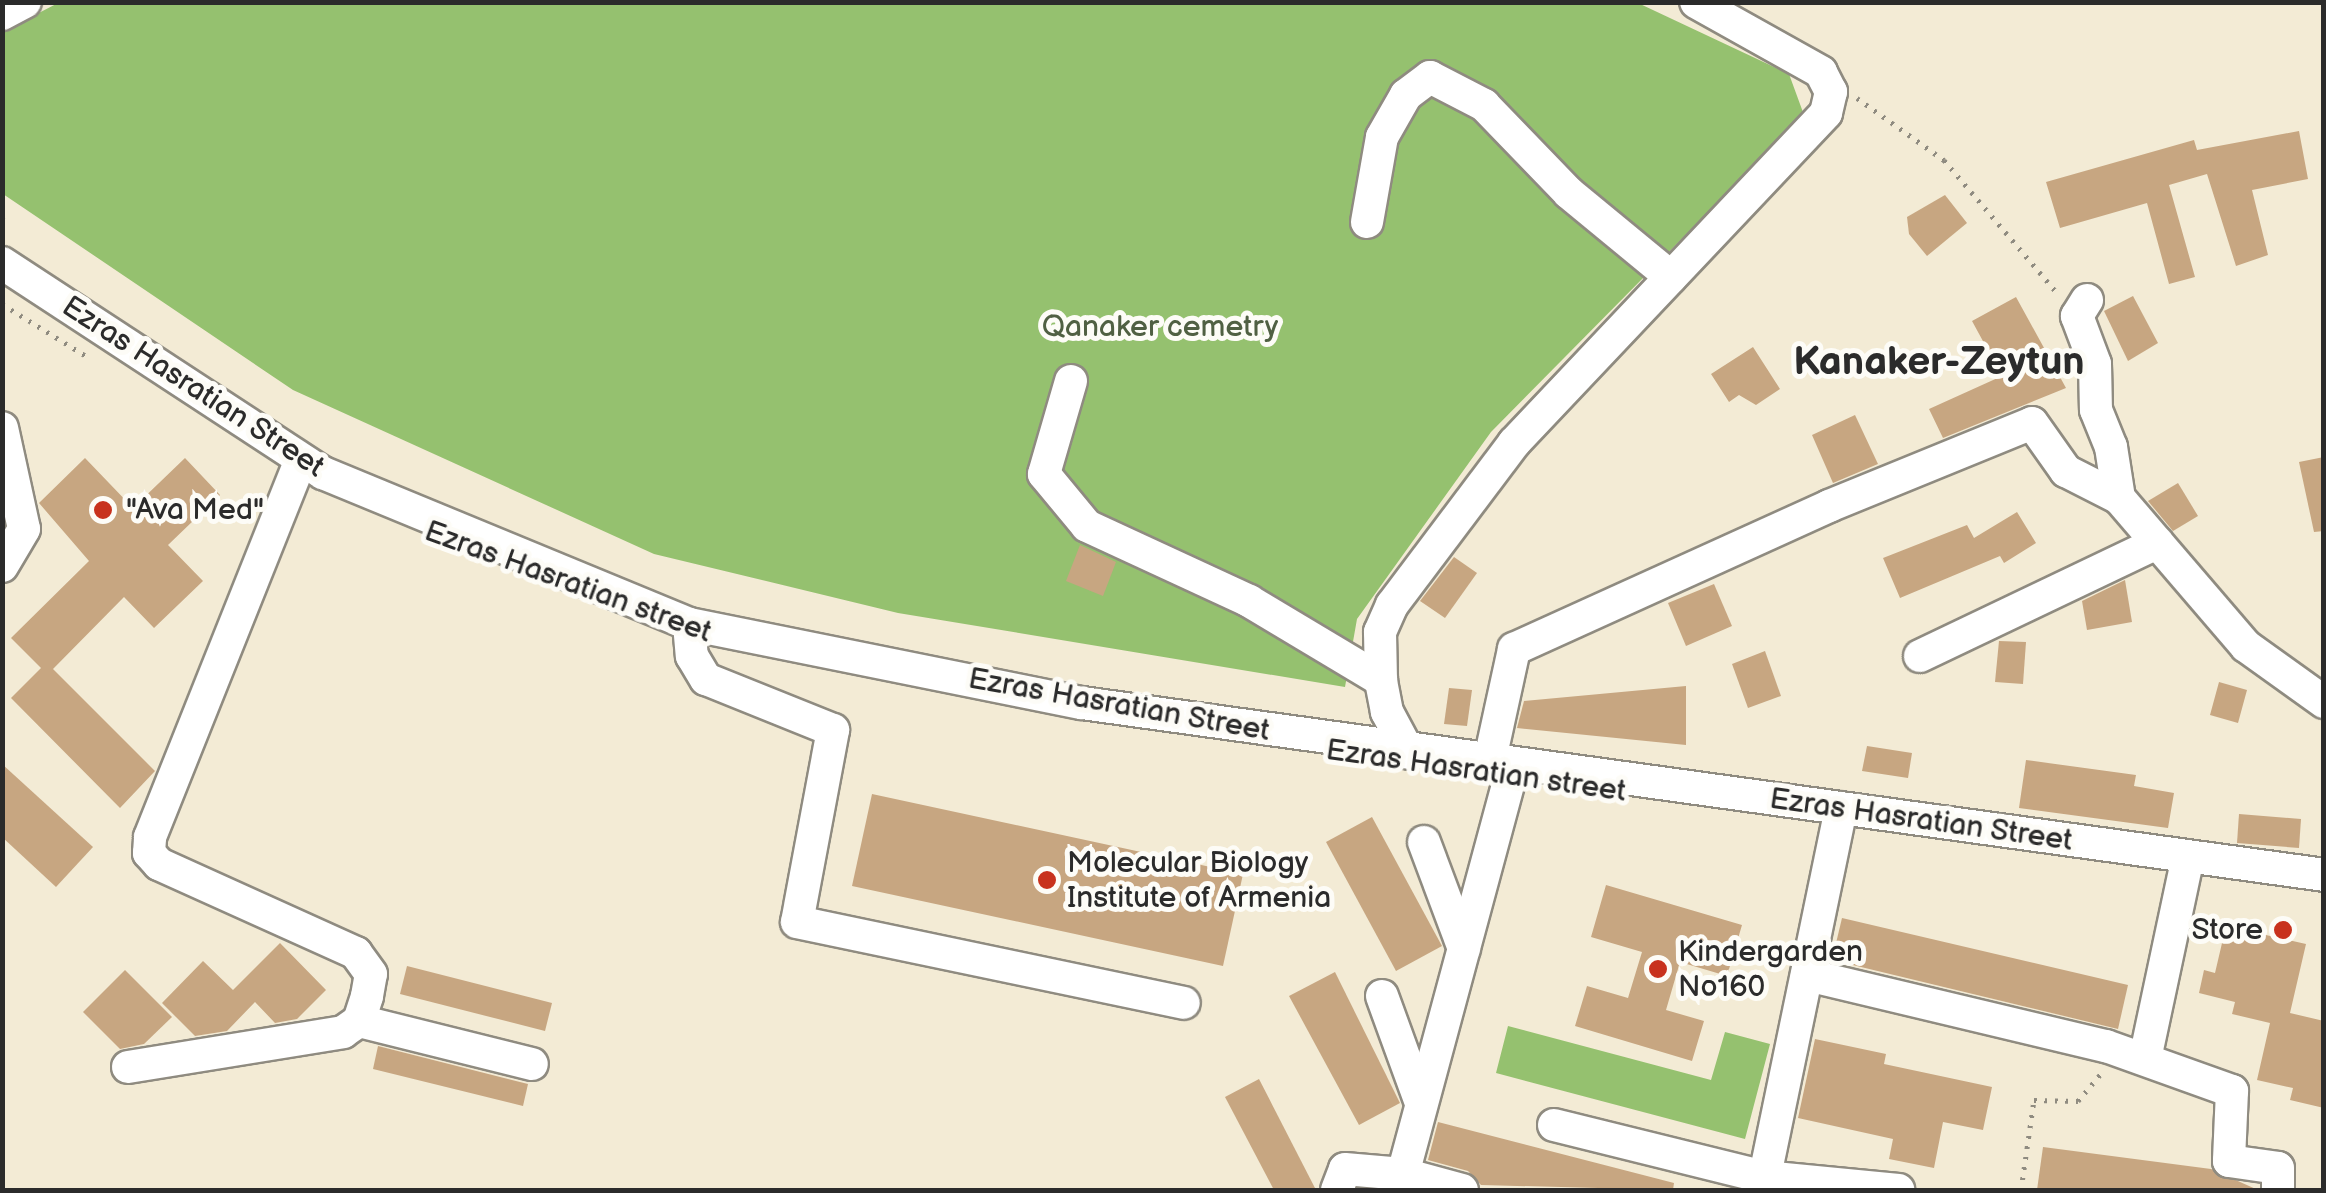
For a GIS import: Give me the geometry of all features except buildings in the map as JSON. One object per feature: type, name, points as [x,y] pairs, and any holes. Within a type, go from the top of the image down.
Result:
[{"type":"street","points":[[2,14],[25,2]]},
{"type":"street","points":[[1408,752],[1387,712],[1381,680],[1380,632],[1392,605],[1514,443],[1826,113],[1830,92],[1821,72],[1696,2]]},
{"type":"street","points":[[1367,222],[1382,137],[1406,95],[1430,78],[1484,105],[1569,194],[1670,277]]},
{"type":"street","name":"Ezras Hasratian Street","points":[[3,264],[300,465],[690,628],[1082,703],[1504,769]]},
{"type":"street","name":"Ezras Hasratian street","points":[[2,277],[300,465]]},
{"type":"street","points":[[2082,308],[2095,364],[2096,410],[2111,447],[2119,498]]},
{"type":"street","points":[[1071,381],[1044,474],[1086,526],[1248,601],[1381,680]]},
{"type":"street","points":[[1403,1174],[1464,949],[1504,769],[1514,649],[1830,506],[2032,423],[2066,470],[2119,498],[2246,646],[2324,702]]},
{"type":"street","points":[[2,428],[24,529],[2,566]]},
{"type":"street","points":[[128,1067],[343,1032],[359,1021],[371,974],[356,953],[159,864],[150,853],[150,837],[300,465]]},
{"type":"street","points":[[1920,656],[2157,542]]},
{"type":"street","points":[[690,628],[692,656],[706,679],[833,730],[797,922],[1184,1004]]},
{"type":"street","name":"Ezras Hasratian street","points":[[690,628],[1046,708],[1840,814],[2187,864],[2324,890]]},
{"type":"street","points":[[1763,1184],[1840,814]]},
{"type":"street","points":[[1424,842],[1464,949]]},
{"type":"street","points":[[2145,1059],[2187,864],[2324,875]]},
{"type":"street","points":[[1807,975],[2145,1059],[2232,1091],[2229,1162],[2278,1168],[2278,1190]]},
{"type":"street","points":[[1382,996],[1421,1103]]},
{"type":"street","points":[[359,1021],[532,1064]]},
{"type":"street","points":[[1554,1126],[1763,1184],[1898,1190]]},
{"type":"street","points":[[1338,1190],[1345,1169],[1403,1174],[1462,1190]]},
{"type":"path","points":[[1821,72],[1944,160],[2082,308]]},
{"type":"path","points":[[2021,1190],[2034,1100],[2078,1101],[2104,1069],[2145,1059]]},
{"type":"green space","name":"Qanaker cemetry","points":[[60,2],[1638,3],[1789,74],[1804,115],[1491,432],[1357,619],[1345,687],[898,613],[654,554],[293,390],[3,194],[2,32]]},
{"type":"green space","points":[[1508,1026],[1711,1080],[1725,1032],[1770,1044],[1745,1139],[1496,1073]]},
{"type":"place","name":"\"Ava Med\"","points":[[103,510]]},
{"type":"place","name":"Molecular Biology Institute of Armenia","points":[[1047,880]]},
{"type":"place","name":"Store","points":[[2283,930]]},
{"type":"place","name":"Kindergarden No160","points":[[1658,969]]},
{"type":"district","name":"Kanaker-Zeytun","points":[[1939,362]]}]
